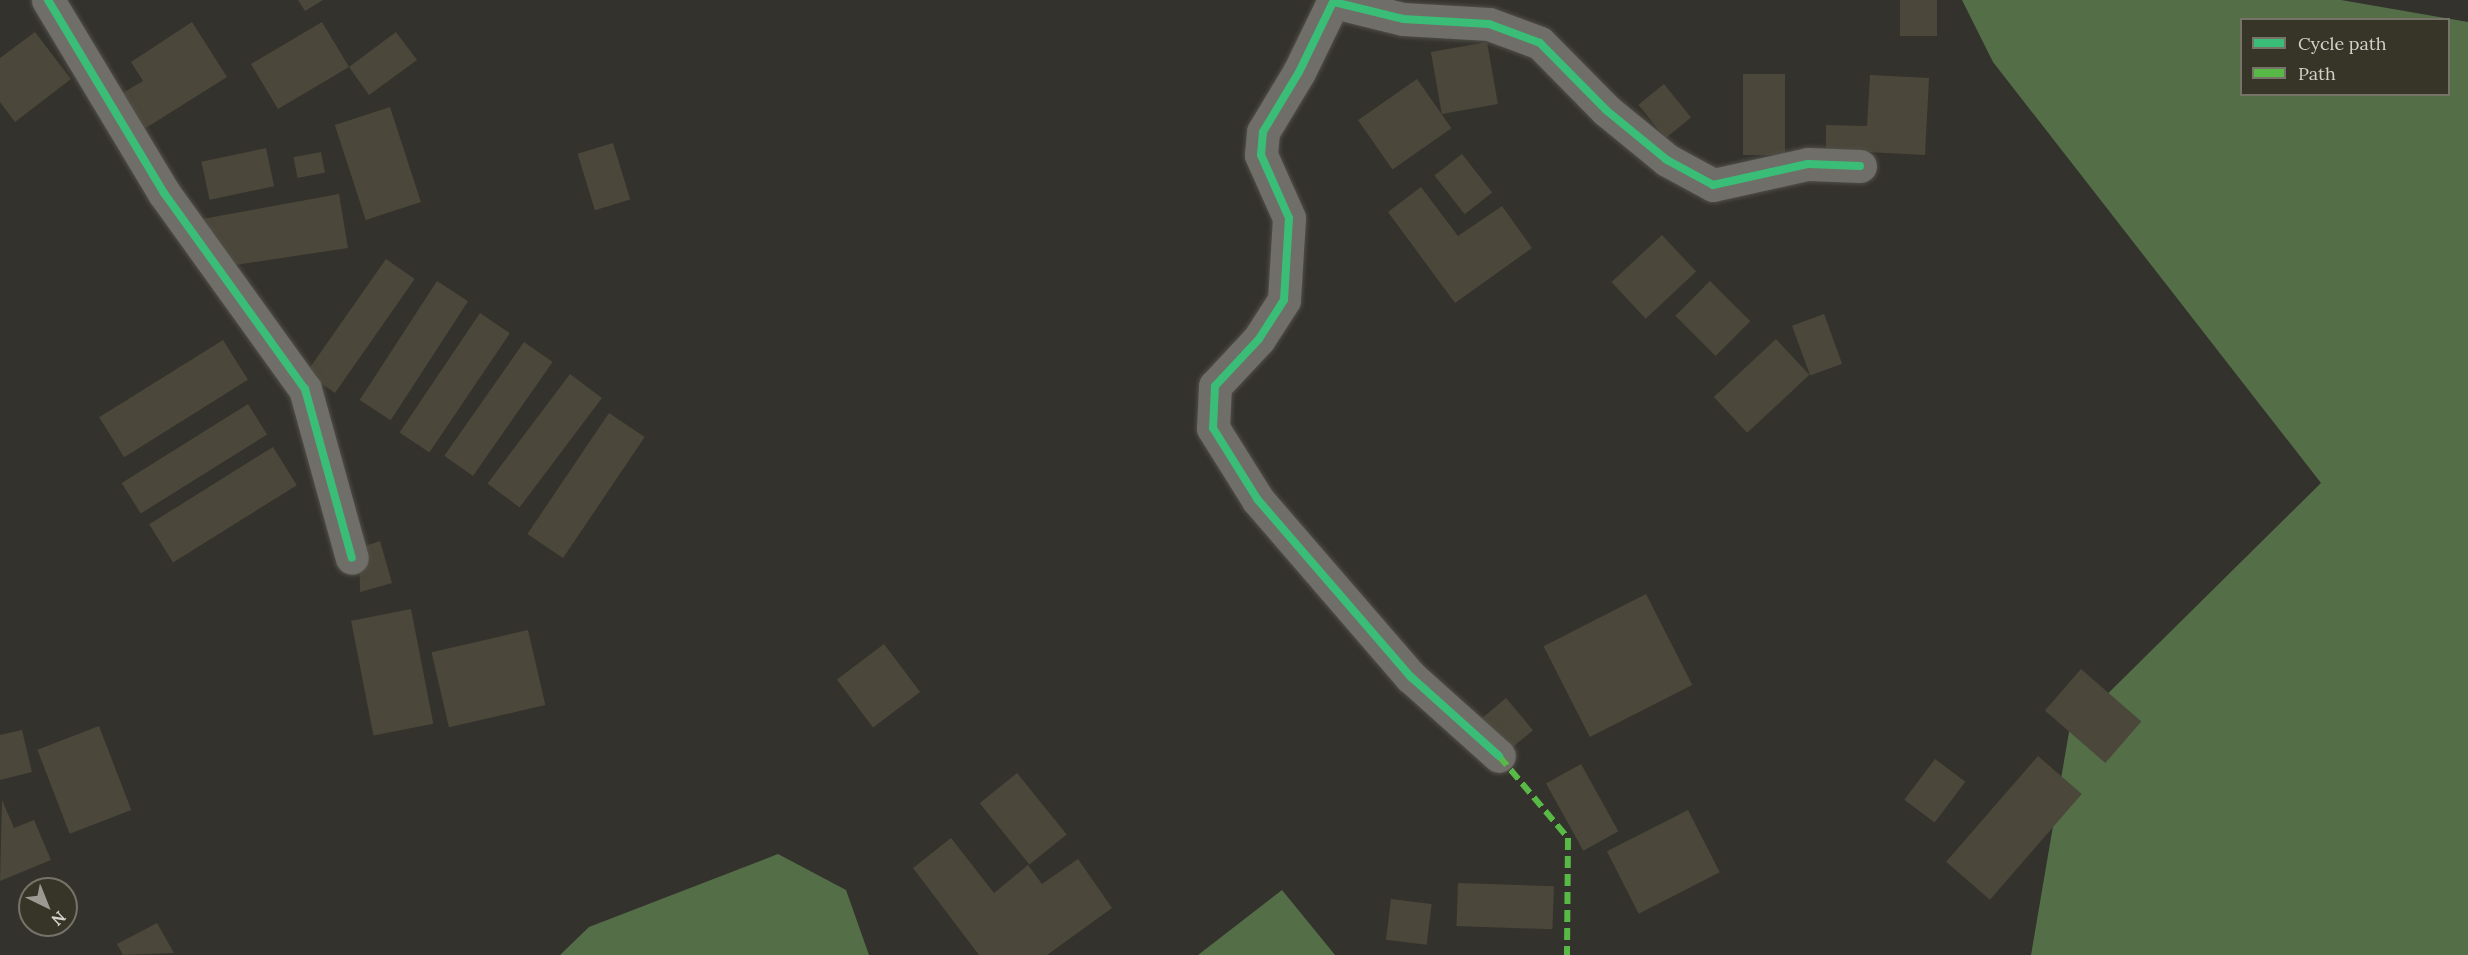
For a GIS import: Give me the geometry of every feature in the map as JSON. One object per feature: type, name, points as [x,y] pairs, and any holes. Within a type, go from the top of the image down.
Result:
[{"type":"street","points":[[48,0],[164,193],[305,389],[352,558]]},
{"type":"street","points":[[1499,756],[1411,677],[1258,500],[1213,428],[1215,386],[1259,339],[1284,300],[1289,218],[1261,155],[1263,132],[1299,72],[1334,1],[1403,19],[1489,24],[1540,44],[1606,110],[1667,160],[1713,185],[1808,164],[1860,166]]},
{"type":"green space","points":[[1962,0],[2341,0],[2445,18],[2240,18],[2240,96],[2450,96],[2450,19],[2468,22],[2468,955],[2031,955],[2069,732],[2321,483],[1993,62]]},
{"type":"green space","points":[[778,854],[846,890],[869,955],[560,955],[589,927]]},
{"type":"green space","points":[[1282,890],[1335,955],[1198,955]]},
{"type":"building","points":[[298,0],[323,0],[305,11]]},
{"type":"building","points":[[1900,0],[1937,0],[1937,36],[1900,36]]},
{"type":"building","points":[[192,22],[227,77],[141,131],[119,95],[143,81],[131,62]]},
{"type":"building","points":[[322,22],[349,67],[278,109],[251,64]]},
{"type":"building","points":[[35,32],[71,79],[15,122],[0,102],[0,58]]},
{"type":"building","points":[[396,32],[417,60],[369,95],[349,67]]},
{"type":"building","points":[[1487,42],[1498,104],[1442,114],[1431,52]]},
{"type":"building","points":[[1743,74],[1785,74],[1785,155],[1743,155]]},
{"type":"building","points":[[1870,75],[1929,78],[1925,155],[1826,150],[1826,125],[1867,126]]},
{"type":"building","points":[[1417,79],[1451,128],[1392,169],[1358,120]]},
{"type":"building","points":[[1664,84],[1691,117],[1665,138],[1638,105]]},
{"type":"building","points":[[390,107],[421,202],[366,220],[335,125]]},
{"type":"building","points":[[613,143],[630,199],[595,210],[578,154]]},
{"type":"building","points":[[266,148],[274,186],[210,200],[201,162]]},
{"type":"building","points":[[321,152],[325,173],[298,178],[294,157]]},
{"type":"building","points":[[1462,154],[1492,193],[1465,214],[1434,176]]},
{"type":"building","points":[[1421,187],[1458,236],[1502,206],[1532,248],[1455,303],[1388,212]]},
{"type":"building","points":[[339,194],[348,248],[235,265],[202,219]]},
{"type":"building","points":[[1662,235],[1696,272],[1646,319],[1612,282]]},
{"type":"building","points":[[386,259],[415,279],[335,393],[306,373]]},
{"type":"building","points":[[437,281],[468,301],[391,420],[360,400]]},
{"type":"building","points":[[1710,281],[1750,321],[1716,356],[1675,316]]},
{"type":"building","points":[[480,313],[510,333],[429,453],[399,432]]},
{"type":"building","points":[[1824,314],[1842,364],[1810,375],[1792,326]]},
{"type":"building","points":[[1776,339],[1809,375],[1747,433],[1714,397]]},
{"type":"building","points":[[223,340],[248,380],[124,457],[99,417]]},
{"type":"building","points":[[524,342],[553,362],[473,476],[444,456]]},
{"type":"building","points":[[570,374],[602,398],[519,507],[488,483]]},
{"type":"building","points":[[248,404],[267,435],[141,513],[122,483]]},
{"type":"building","points":[[609,413],[645,437],[563,558],[527,534]]},
{"type":"building","points":[[273,447],[297,485],[173,563],[149,524]]},
{"type":"building","points":[[380,541],[392,583],[360,592],[359,548]]},
{"type":"building","points":[[1646,594],[1692,685],[1590,737],[1544,646]]},
{"type":"building","points":[[411,609],[433,724],[373,735],[351,621]]},
{"type":"building","points":[[528,630],[545,705],[449,727],[432,652]]},
{"type":"building","points":[[884,644],[920,692],[873,727],[837,680]]},
{"type":"building","points":[[2081,669],[2141,721],[2105,763],[2045,711]]},
{"type":"building","points":[[1506,698],[1533,730],[1505,753],[1478,721]]},
{"type":"building","points":[[99,726],[131,810],[70,834],[37,750]]},
{"type":"building","points":[[22,730],[32,772],[0,780],[0,735]]},
{"type":"building","points":[[2038,756],[2082,794],[1990,900],[1946,862]]},
{"type":"building","points":[[1935,759],[1965,782],[1935,823],[1904,800]]},
{"type":"building","points":[[1581,764],[1618,831],[1583,851],[1546,783]]},
{"type":"building","points":[[1017,773],[1067,834],[1029,865],[980,803]]},
{"type":"building","points":[[2,800],[14,828],[34,820],[51,860],[0,881]]},
{"type":"building","points":[[1688,810],[1720,872],[1639,914],[1607,851]]},
{"type":"building","points":[[951,838],[994,893],[1028,865],[1042,884],[1078,859],[1112,908],[1047,955],[979,955],[913,868]]},
{"type":"building","points":[[1458,883],[1554,886],[1552,929],[1456,926]]},
{"type":"building","points":[[1391,899],[1432,904],[1427,945],[1386,940]]},
{"type":"building","points":[[157,923],[174,953],[123,955],[117,944]]},
{"type":"marked path","points":[[1499,756],[1568,838],[1567,955]]},
{"type":"cycle path","points":[[48,0],[164,193],[305,389],[352,558]]},
{"type":"cycle path","points":[[1334,0],[1299,72],[1263,132],[1261,155],[1289,218],[1284,300],[1259,339],[1215,386],[1213,428],[1258,500],[1411,677],[1499,756]]},
{"type":"cycle path","points":[[1334,2],[1403,19],[1489,24],[1540,43],[1606,110],[1667,160],[1713,185],[1808,164],[1860,166]]}]
